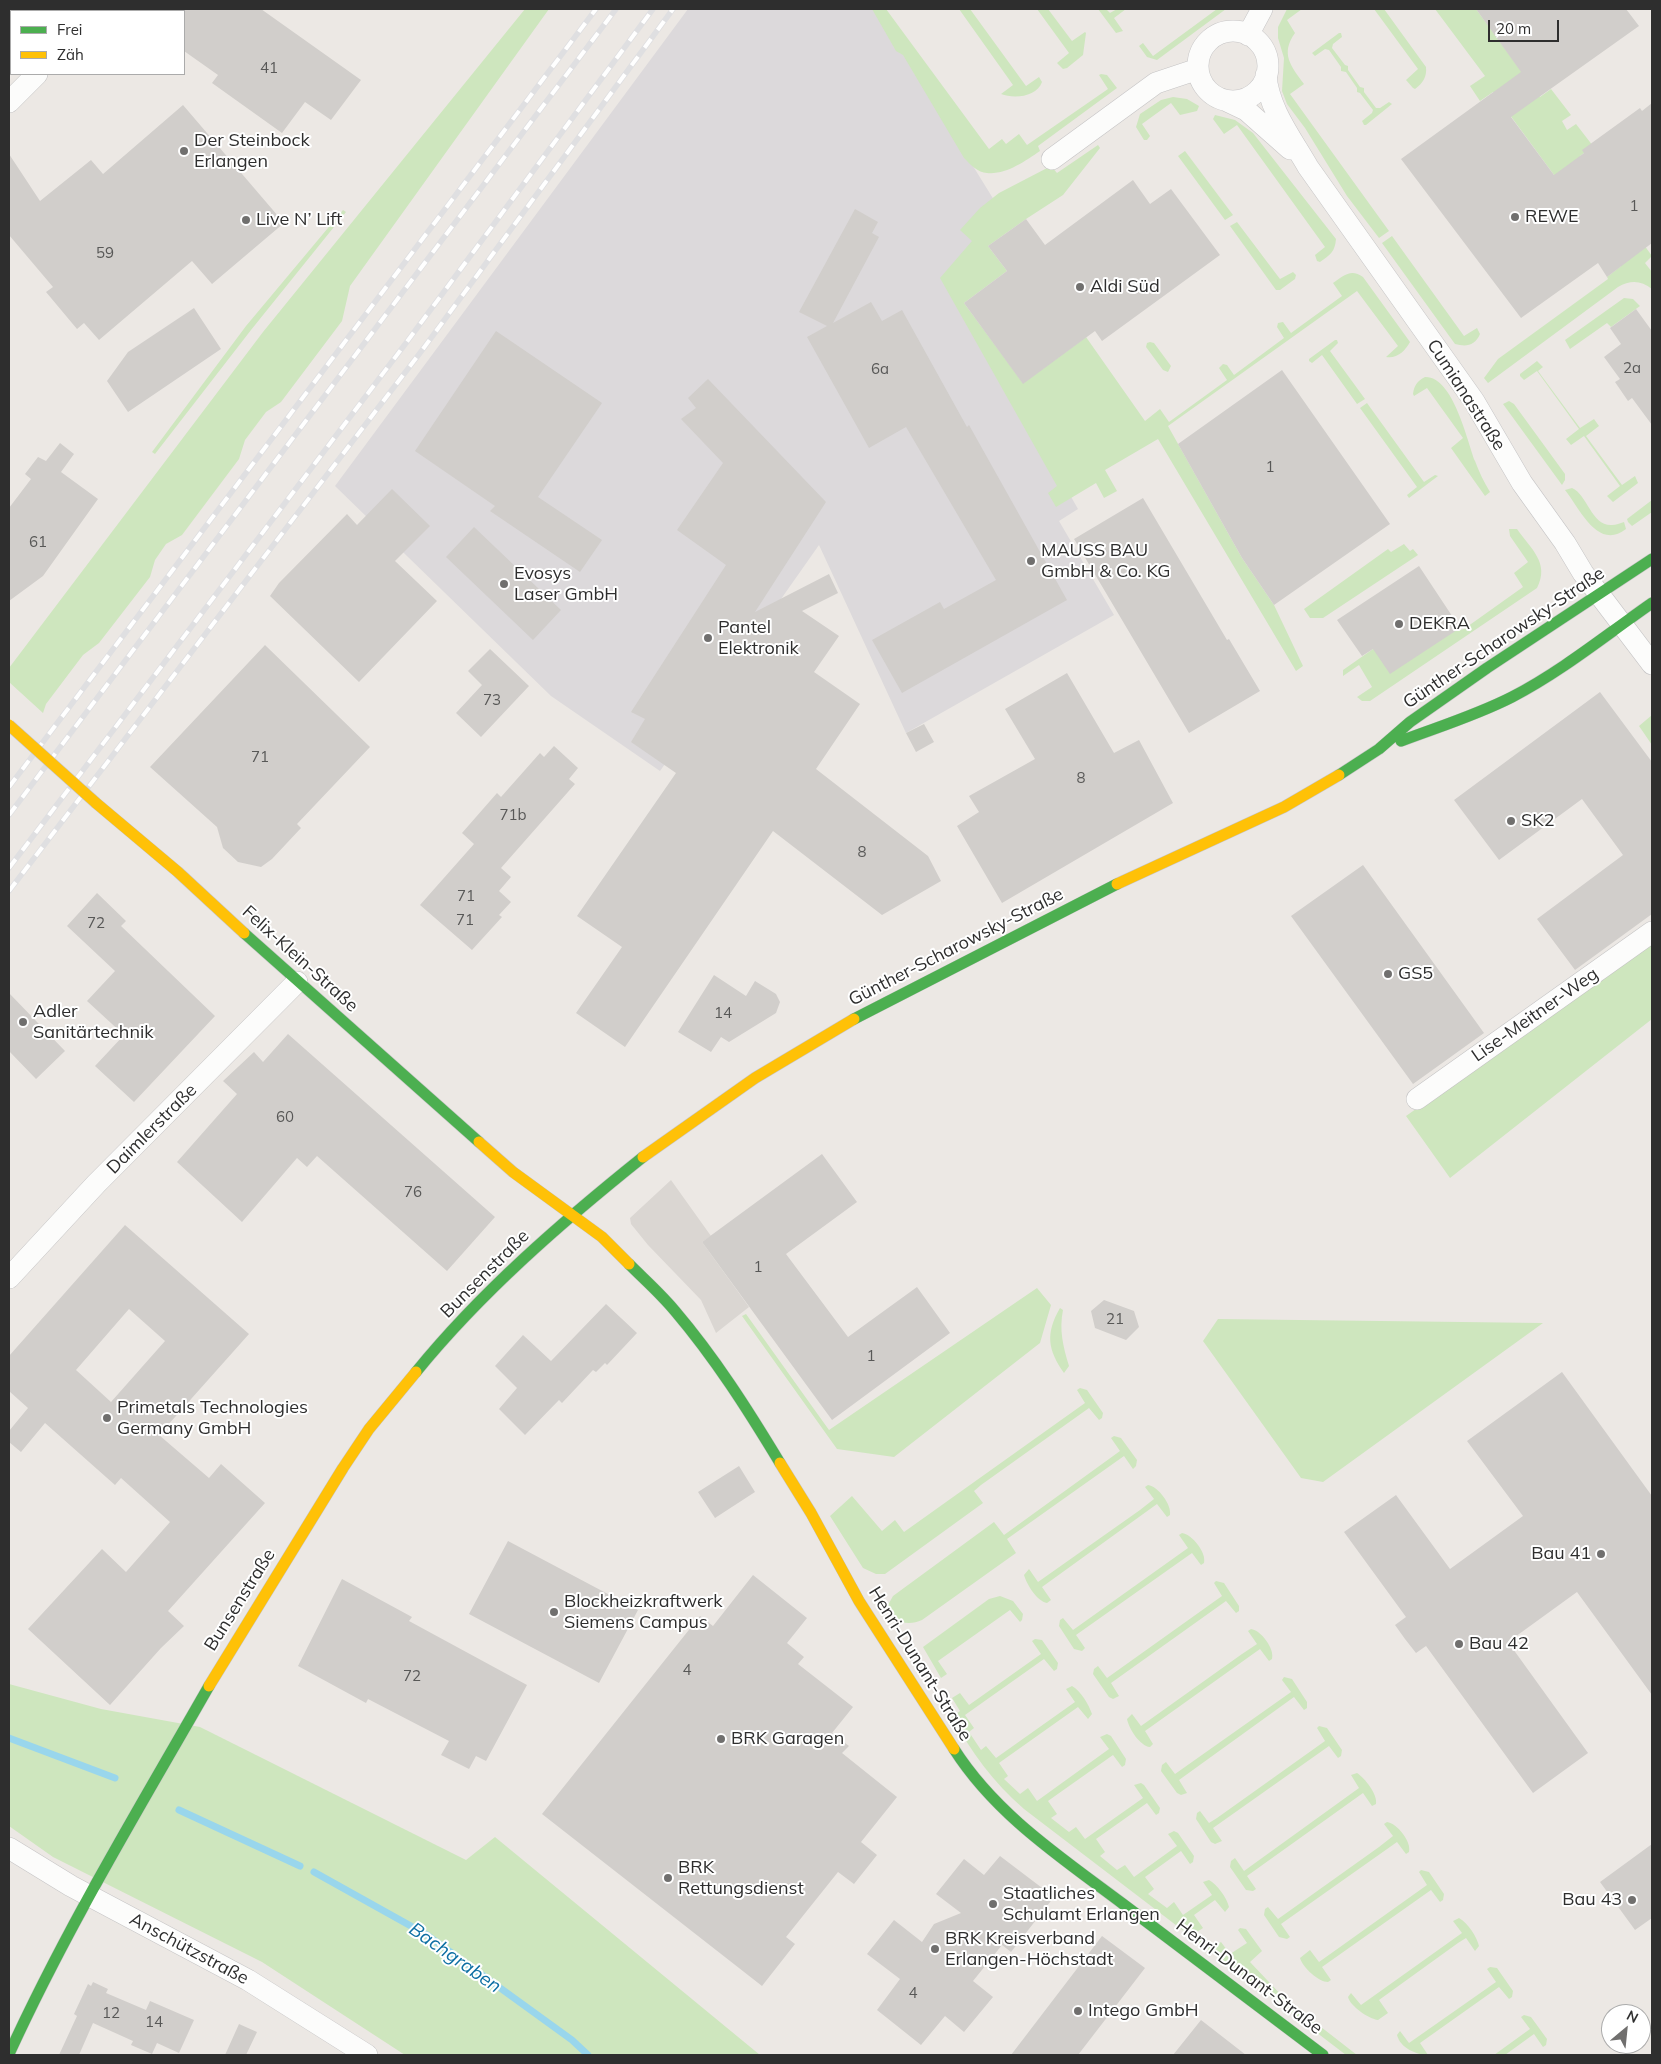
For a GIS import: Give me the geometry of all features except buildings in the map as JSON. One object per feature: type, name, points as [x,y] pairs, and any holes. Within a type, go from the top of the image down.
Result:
[{"type":"street","points":[[1052,159],[1156,83],[1198,69],[1199,58],[1203,48],[1210,40],[1228,32],[1248,35],[1262,9]]},
{"type":"street","name":"Cumianastraße","points":[[1248,35],[1262,47],[1268,65],[1266,75],[1269,95],[1287,132],[1308,167],[1474,401],[1522,483],[1599,595],[1652,664]]},
{"type":"street","name":"Cumianastraße","points":[[1198,69],[1200,78],[1206,88],[1214,95],[1246,110],[1279,138],[1308,167]]},
{"type":"street","points":[[9,102],[37,75]]},
{"type":"street","points":[[1225,100],[1245,99],[1254,94],[1266,75]]},
{"type":"street","name":"Günther-Scharowsky-Straße","points":[[572,1214],[642,1157],[695,1119],[755,1078],[817,1040],[1111,887],[1284,807],[1330,781],[1378,749],[1410,722],[1472,679],[1652,559]]},
{"type":"street","name":"Günther-Scharowsky-Straße","points":[[1378,749],[1474,714],[1512,696],[1573,658],[1652,603]]},
{"type":"street","name":"Felix-Klein-Straße","points":[[9,725],[96,803],[178,872],[297,982],[513,1172],[572,1214]]},
{"type":"street","name":"Lise-Meitner-Weg","points":[[1417,1099],[1652,932]]},
{"type":"street","name":"Daimlerstraße","points":[[9,1278],[96,1184],[297,982]]},
{"type":"street","name":"Bunsenstraße","points":[[9,2054],[32,2004],[89,1896],[217,1671],[369,1429],[424,1362],[460,1323],[506,1275],[572,1214]]},
{"type":"street","name":"Henri-Dunant-Straße","points":[[572,1214],[602,1237],[674,1309],[696,1336],[755,1422],[811,1512],[858,1601],[969,1773],[997,1804],[1045,1845],[1324,2055]]},
{"type":"street","name":"Anschützstraße","points":[[9,1848],[89,1896],[248,1980],[367,2055]]},
{"type":"shaded area","points":[[688,9],[876,9],[1002,213],[948,281],[1078,509],[1059,521],[1114,615],[906,733],[819,545],[660,771],[551,696],[335,486]]},
{"type":"shaded area","points":[[671,1180],[711,1236],[702,1242],[749,1307],[716,1333],[701,1300],[648,1245],[631,1224],[630,1218]]},
{"type":"green space","points":[[525,9],[549,9],[350,286],[342,321],[281,402],[266,412],[245,440],[239,459],[182,535],[166,544],[155,560],[150,577],[99,643],[83,655],[46,704],[43,713],[9,682],[9,668],[263,332]]},
{"type":"green space","points":[[872,9],[886,9],[989,149],[1002,139],[1006,144],[1019,134],[1027,145],[1108,89],[1099,75],[1101,74],[1107,75],[1117,88],[1038,146],[1040,151],[1015,167],[994,173],[980,172],[964,158],[903,55],[896,51]]},
{"type":"green space","points":[[959,9],[970,9],[1026,86],[1039,77],[1042,82],[1035,91],[1024,96],[1006,96],[1001,94],[1013,85]]},
{"type":"green space","points":[[1037,9],[1048,9],[1072,41],[1086,33],[1083,55],[1067,68],[1063,69],[1057,63],[1069,53]]},
{"type":"green space","points":[[1098,9],[1106,9],[1110,13],[1117,9],[1126,9],[1114,18],[1123,31],[1116,33]]},
{"type":"green space","points":[[1217,9],[1226,9],[1157,60],[1147,57],[1139,46],[1143,43],[1153,56]]},
{"type":"green space","points":[[1287,9],[1302,9],[1287,20],[1295,33],[1288,47],[1289,60],[1304,84],[1290,94],[1389,231],[1379,238],[1347,196],[1305,128],[1287,104],[1282,91],[1284,58],[1278,38],[1278,27]]},
{"type":"green space","points":[[1374,9],[1384,9],[1426,67],[1424,80],[1415,89],[1406,80],[1418,69]]},
{"type":"green space","points":[[1435,9],[1476,9],[1540,97],[1551,89],[1571,115],[1562,121],[1567,130],[1576,124],[1593,146],[1580,156],[1652,256],[1645,263],[1652,272],[1652,289],[1644,284],[1635,282],[1618,287],[1488,383],[1484,378],[1498,359],[1608,279],[1607,277],[1621,266],[1493,92],[1480,101],[1470,86],[1485,76]]},
{"type":"green space","points":[[1341,33],[1342,37],[1333,44],[1332,48],[1345,65],[1348,66],[1348,70],[1360,87],[1364,88],[1364,92],[1376,108],[1380,108],[1389,102],[1392,104],[1366,125],[1362,121],[1373,110],[1360,93],[1357,92],[1357,88],[1346,72],[1341,71],[1341,67],[1329,50],[1325,49],[1315,56],[1312,53]]},
{"type":"green space","points":[[1173,97],[1187,99],[1199,106],[1197,111],[1180,115],[1171,103],[1142,124],[1150,136],[1147,140],[1144,140],[1136,127],[1140,114],[1161,100]]},
{"type":"green space","points":[[1215,115],[1235,120],[1253,133],[1336,239],[1333,250],[1327,257],[1320,262],[1317,261],[1315,255],[1325,247],[1237,125],[1224,134],[1213,119]]},
{"type":"green space","points":[[1098,145],[1100,148],[1063,195],[988,246],[1007,271],[964,303],[1023,383],[1086,337],[1145,421],[1160,409],[1169,422],[1227,380],[1219,368],[1223,364],[1227,365],[1234,375],[1284,338],[1277,327],[1278,323],[1283,322],[1291,333],[1342,296],[1333,283],[1351,273],[1359,274],[1363,277],[1410,342],[1400,354],[1394,357],[1386,357],[1398,346],[1357,291],[1168,426],[1242,558],[1274,605],[1303,666],[1296,671],[1158,439],[1105,470],[1117,491],[1104,498],[1096,483],[1056,507],[1048,493],[1057,486],[940,278],[972,241],[960,230],[980,208],[999,193],[1051,166],[1057,173]]},
{"type":"green space","points":[[1185,151],[1233,215],[1225,220],[1178,156]]},
{"type":"green space","points":[[343,210],[346,212],[155,454],[152,452],[246,326]]},
{"type":"green space","points":[[1237,222],[1280,279],[1293,272],[1296,275],[1295,279],[1280,290],[1276,290],[1230,226]]},
{"type":"green space","points":[[1392,236],[1464,336],[1477,328],[1480,334],[1476,341],[1470,345],[1455,344],[1382,243]]},
{"type":"green space","points":[[1624,298],[1633,299],[1640,306],[1611,327],[1607,323],[1570,349],[1565,340]]},
{"type":"green space","points":[[1335,340],[1338,343],[1330,351],[1365,399],[1357,404],[1322,355],[1312,363],[1309,361],[1309,359]]},
{"type":"green space","points":[[1147,343],[1154,343],[1171,366],[1168,372],[1163,370],[1146,347]]},
{"type":"green space","points":[[1537,361],[1543,367],[1538,371],[1580,428],[1594,419],[1599,426],[1586,436],[1622,485],[1635,476],[1638,483],[1613,502],[1607,496],[1620,486],[1584,436],[1571,445],[1566,439],[1579,429],[1537,371],[1524,380],[1520,376]]},
{"type":"green space","points":[[1425,377],[1435,379],[1444,387],[1458,411],[1478,469],[1490,492],[1485,496],[1451,448],[1463,438],[1427,388],[1414,396],[1413,391],[1416,384]]},
{"type":"green space","points":[[1509,401],[1514,404],[1565,474],[1565,480],[1562,485],[1503,404]]},
{"type":"green space","points":[[1367,403],[1424,482],[1435,475],[1438,476],[1409,498],[1407,495],[1417,487],[1360,408]]},
{"type":"green space","points":[[1572,488],[1582,497],[1599,521],[1612,525],[1624,522],[1626,529],[1616,534],[1607,535],[1598,531],[1591,525],[1565,490]]},
{"type":"green space","points":[[1652,500],[1652,512],[1632,526],[1627,519]]},
{"type":"green space","points":[[1509,529],[1517,529],[1537,557],[1541,571],[1537,588],[1370,701],[1362,701],[1357,697],[1372,687],[1359,665],[1343,676],[1343,670],[1373,649],[1464,629],[1523,587],[1514,573],[1528,562],[1510,536]]},
{"type":"green space","points":[[1404,544],[1410,551],[1413,549],[1418,555],[1323,618],[1310,618],[1304,609],[1388,549],[1391,552]]},
{"type":"green space","points":[[1652,715],[1652,745],[1639,726]]},
{"type":"green space","points":[[1652,942],[1652,1019],[1450,1178],[1406,1116]]},
{"type":"green space","points":[[1037,1288],[1051,1305],[1040,1343],[894,1457],[837,1449],[742,1316],[746,1314],[829,1430]]},
{"type":"green space","points":[[1060,1308],[1063,1310],[1062,1338],[1069,1366],[1064,1373],[1055,1357],[1050,1342],[1052,1326]]},
{"type":"green space","points":[[1218,1319],[1543,1323],[1323,1482],[1301,1478],[1203,1341]]},
{"type":"green space","points":[[1080,1388],[1087,1390],[1103,1413],[1102,1418],[1099,1420],[1089,1408],[981,1485],[974,1491],[983,1503],[885,1574],[876,1574],[863,1568],[830,1516],[852,1496],[882,1531],[895,1520],[904,1532],[1085,1403],[1077,1390]]},
{"type":"green space","points":[[1114,1436],[1121,1438],[1137,1460],[1136,1466],[1133,1469],[1124,1456],[1007,1539],[1016,1553],[922,1620],[905,1623],[892,1616],[888,1605],[893,1596],[994,1522],[1004,1535],[1120,1451],[1111,1438]]},
{"type":"green space","points":[[1148,1485],[1156,1489],[1164,1497],[1169,1506],[1170,1515],[1167,1517],[1157,1504],[1042,1587],[1051,1600],[1047,1603],[1043,1602],[1036,1596],[1024,1575],[1029,1569],[1038,1582],[1154,1499],[1145,1487]]},
{"type":"green space","points":[[1182,1533],[1194,1540],[1201,1549],[1204,1563],[1201,1565],[1192,1553],[1076,1635],[1085,1648],[1082,1651],[1074,1649],[1059,1626],[1060,1620],[1063,1618],[1073,1630],[1188,1548],[1179,1535]]},
{"type":"green space","points":[[1216,1581],[1224,1583],[1239,1606],[1239,1611],[1236,1613],[1226,1601],[1111,1683],[1119,1696],[1113,1699],[1109,1697],[1093,1674],[1094,1669],[1098,1666],[1107,1678],[1222,1596],[1214,1583]]},
{"type":"green space","points":[[1000,1596],[1013,1601],[1023,1614],[1022,1620],[1020,1622],[1010,1610],[938,1661],[947,1674],[941,1678],[923,1647],[989,1599]]},
{"type":"green space","points":[[1251,1629],[1263,1636],[1271,1650],[1272,1659],[1269,1661],[1260,1649],[1145,1731],[1153,1744],[1150,1747],[1142,1744],[1133,1732],[1127,1719],[1132,1714],[1141,1726],[1257,1644],[1248,1631]]},
{"type":"green space","points":[[1035,1639],[1042,1640],[1058,1663],[1057,1669],[1054,1671],[1044,1659],[965,1715],[974,1728],[969,1732],[981,1750],[986,1746],[996,1758],[1075,1702],[1066,1689],[1072,1686],[1075,1688],[1084,1699],[1092,1714],[1088,1719],[1078,1707],[999,1763],[1008,1776],[1004,1779],[1020,1794],[1028,1788],[1037,1801],[1109,1749],[1100,1737],[1107,1734],[1111,1736],[1126,1759],[1125,1765],[1122,1767],[1113,1755],[1048,1801],[1057,1814],[1051,1818],[1069,1832],[1076,1827],[1085,1839],[1143,1798],[1134,1785],[1141,1783],[1144,1785],[1160,1808],[1159,1813],[1156,1815],[1147,1803],[1096,1839],[1105,1852],[1100,1856],[1117,1870],[1125,1865],[1134,1877],[1177,1846],[1168,1834],[1174,1831],[1178,1833],[1194,1856],[1193,1862],[1190,1864],[1181,1851],[1145,1877],[1154,1889],[1148,1894],[1167,1908],[1174,1902],[1183,1915],[1212,1895],[1203,1882],[1209,1880],[1212,1882],[1221,1892],[1229,1907],[1225,1912],[1215,1900],[1194,1915],[1203,1928],[1197,1932],[1215,1946],[1221,1942],[1230,1954],[1247,1943],[1238,1930],[1240,1928],[1246,1929],[1262,1951],[1250,1962],[1285,1999],[1357,2055],[1346,2055],[1024,1809],[1002,1788],[984,1766],[952,1717],[960,1711],[952,1698],[960,1693],[969,1705],[1041,1654],[1032,1641]]},
{"type":"green space","points":[[1284,1677],[1292,1679],[1307,1702],[1307,1708],[1304,1710],[1294,1697],[1179,1780],[1187,1793],[1181,1795],[1177,1793],[1161,1771],[1162,1765],[1166,1762],[1175,1774],[1291,1692],[1282,1680]]},
{"type":"green space","points":[[9,1684],[101,1709],[200,1727],[466,1860],[495,1837],[760,2055],[405,2055],[262,1962],[53,1857],[9,1826]]},
{"type":"green space","points":[[1319,1726],[1327,1728],[1342,1750],[1341,1756],[1338,1758],[1329,1746],[1213,1828],[1222,1841],[1215,1844],[1211,1842],[1196,1819],[1197,1813],[1200,1811],[1209,1823],[1325,1741],[1317,1728]]},
{"type":"green space","points":[[1357,1773],[1370,1787],[1375,1796],[1376,1804],[1372,1806],[1363,1793],[1247,1876],[1256,1889],[1253,1891],[1246,1890],[1230,1867],[1231,1861],[1235,1858],[1244,1871],[1359,1788],[1351,1775]]},
{"type":"green space","points":[[1387,1822],[1399,1829],[1406,1838],[1409,1852],[1406,1854],[1397,1842],[1281,1924],[1290,1937],[1287,1939],[1279,1937],[1264,1915],[1265,1909],[1268,1907],[1278,1919],[1379,1847],[1393,1836],[1384,1824]]},
{"type":"green space","points":[[1421,1870],[1429,1872],[1444,1894],[1443,1900],[1440,1902],[1431,1890],[1322,1967],[1331,1980],[1328,1982],[1316,1977],[1304,1966],[1300,1958],[1310,1950],[1319,1962],[1427,1885],[1419,1872]]},
{"type":"green space","points":[[1459,1918],[1469,1927],[1476,1939],[1479,1946],[1475,1951],[1466,1938],[1458,1943],[1379,2000],[1388,2013],[1378,2020],[1365,2015],[1349,2001],[1348,1997],[1351,1993],[1361,2005],[1462,1933],[1453,1921]]},
{"type":"green space","points":[[1490,1967],[1497,1968],[1513,1991],[1512,1997],[1509,1999],[1499,1987],[1420,2043],[1428,2055],[1414,2052],[1402,2044],[1397,2035],[1400,2031],[1409,2043],[1496,1982],[1487,1969]]},
{"type":"green space","points":[[1524,2015],[1531,2017],[1547,2039],[1546,2045],[1543,2047],[1534,2034],[1505,2055],[1494,2055],[1530,2029],[1521,2017]]},
{"type":"waterway","name":"Bachgraben","points":[[9,1738],[115,1778]]},
{"type":"waterway","name":"Bachgraben","points":[[179,1810],[300,1866]]},
{"type":"waterway","name":"Bachgraben","points":[[314,1872],[427,1935],[572,2040],[588,2055]]},
{"type":"railway","points":[[9,787],[596,9]]},
{"type":"railway","points":[[9,815],[616,9]]},
{"type":"railway","points":[[9,868],[406,343],[653,9]]},
{"type":"railway","points":[[9,891],[420,353],[673,9]]},
{"type":"traffic: fast","points":[[1339,775],[1379,749],[1410,722],[1487,668],[1652,559]]},
{"type":"traffic: fast","points":[[1401,741],[1471,715],[1512,697],[1566,664],[1652,603]]},
{"type":"traffic: fast","points":[[854,1019],[1117,884]]},
{"type":"traffic: fast","points":[[244,933],[479,1142]]},
{"type":"traffic: fast","points":[[416,1372],[441,1342],[524,1258],[643,1157]]},
{"type":"traffic: fast","points":[[629,1264],[670,1305],[704,1347],[780,1463]]},
{"type":"traffic: fast","points":[[9,2054],[55,1960],[209,1686]]},
{"type":"traffic: fast","points":[[954,1749],[990,1795],[1031,1834],[1323,2055]]},
{"type":"traffic: slow","points":[[9,725],[96,803]]},
{"type":"traffic: slow","points":[[1117,884],[1284,807],[1339,775]]},
{"type":"traffic: slow","points":[[96,803],[178,872],[244,933]]},
{"type":"traffic: slow","points":[[643,1157],[755,1078],[854,1019]]},
{"type":"traffic: slow","points":[[479,1142],[513,1172],[602,1237],[629,1264]]},
{"type":"traffic: slow","points":[[209,1686],[343,1468],[369,1429],[416,1372]]},
{"type":"traffic: slow","points":[[780,1463],[811,1513],[859,1601],[954,1749]]},
{"type":"place","name":"Der Steinbock Erlangen","points":[[184,151]]},
{"type":"place","name":"REWE","points":[[1515,217]]},
{"type":"place","name":"Live N’ Lift","points":[[246,220]]},
{"type":"place","name":"Aldi Süd","points":[[1080,287]]},
{"type":"place","name":"MAUSS BAU GmbH & Co. KG","points":[[1031,561]]},
{"type":"place","name":"Evosys Laser GmbH","points":[[504,584]]},
{"type":"place","name":"DEKRA","points":[[1399,624]]},
{"type":"place","name":"Pantel Elektronik","points":[[708,638]]},
{"type":"place","name":"SK2","points":[[1511,821]]},
{"type":"place","name":"GS5","points":[[1388,974]]},
{"type":"place","name":"Adler Sanitärtechnik","points":[[23,1022]]},
{"type":"place","name":"Primetals Technologies Germany GmbH","points":[[107,1418]]},
{"type":"place","name":"Bau 41","points":[[1601,1554]]},
{"type":"place","name":"Blockheizkraftwerk Siemens Campus","points":[[554,1612]]},
{"type":"place","name":"Bau 42","points":[[1459,1644]]},
{"type":"place","name":"BRK Garagen","points":[[721,1739]]},
{"type":"place","name":"BRK Rettungsdienst","points":[[668,1878]]},
{"type":"place","name":"Bau 43","points":[[1632,1900]]},
{"type":"place","name":"Staatliches Schulamt Erlangen","points":[[993,1904]]},
{"type":"place","name":"BRK Kreisverband Erlangen-Höchstadt","points":[[935,1949]]},
{"type":"place","name":"Intego GmbH","points":[[1078,2011]]}]
